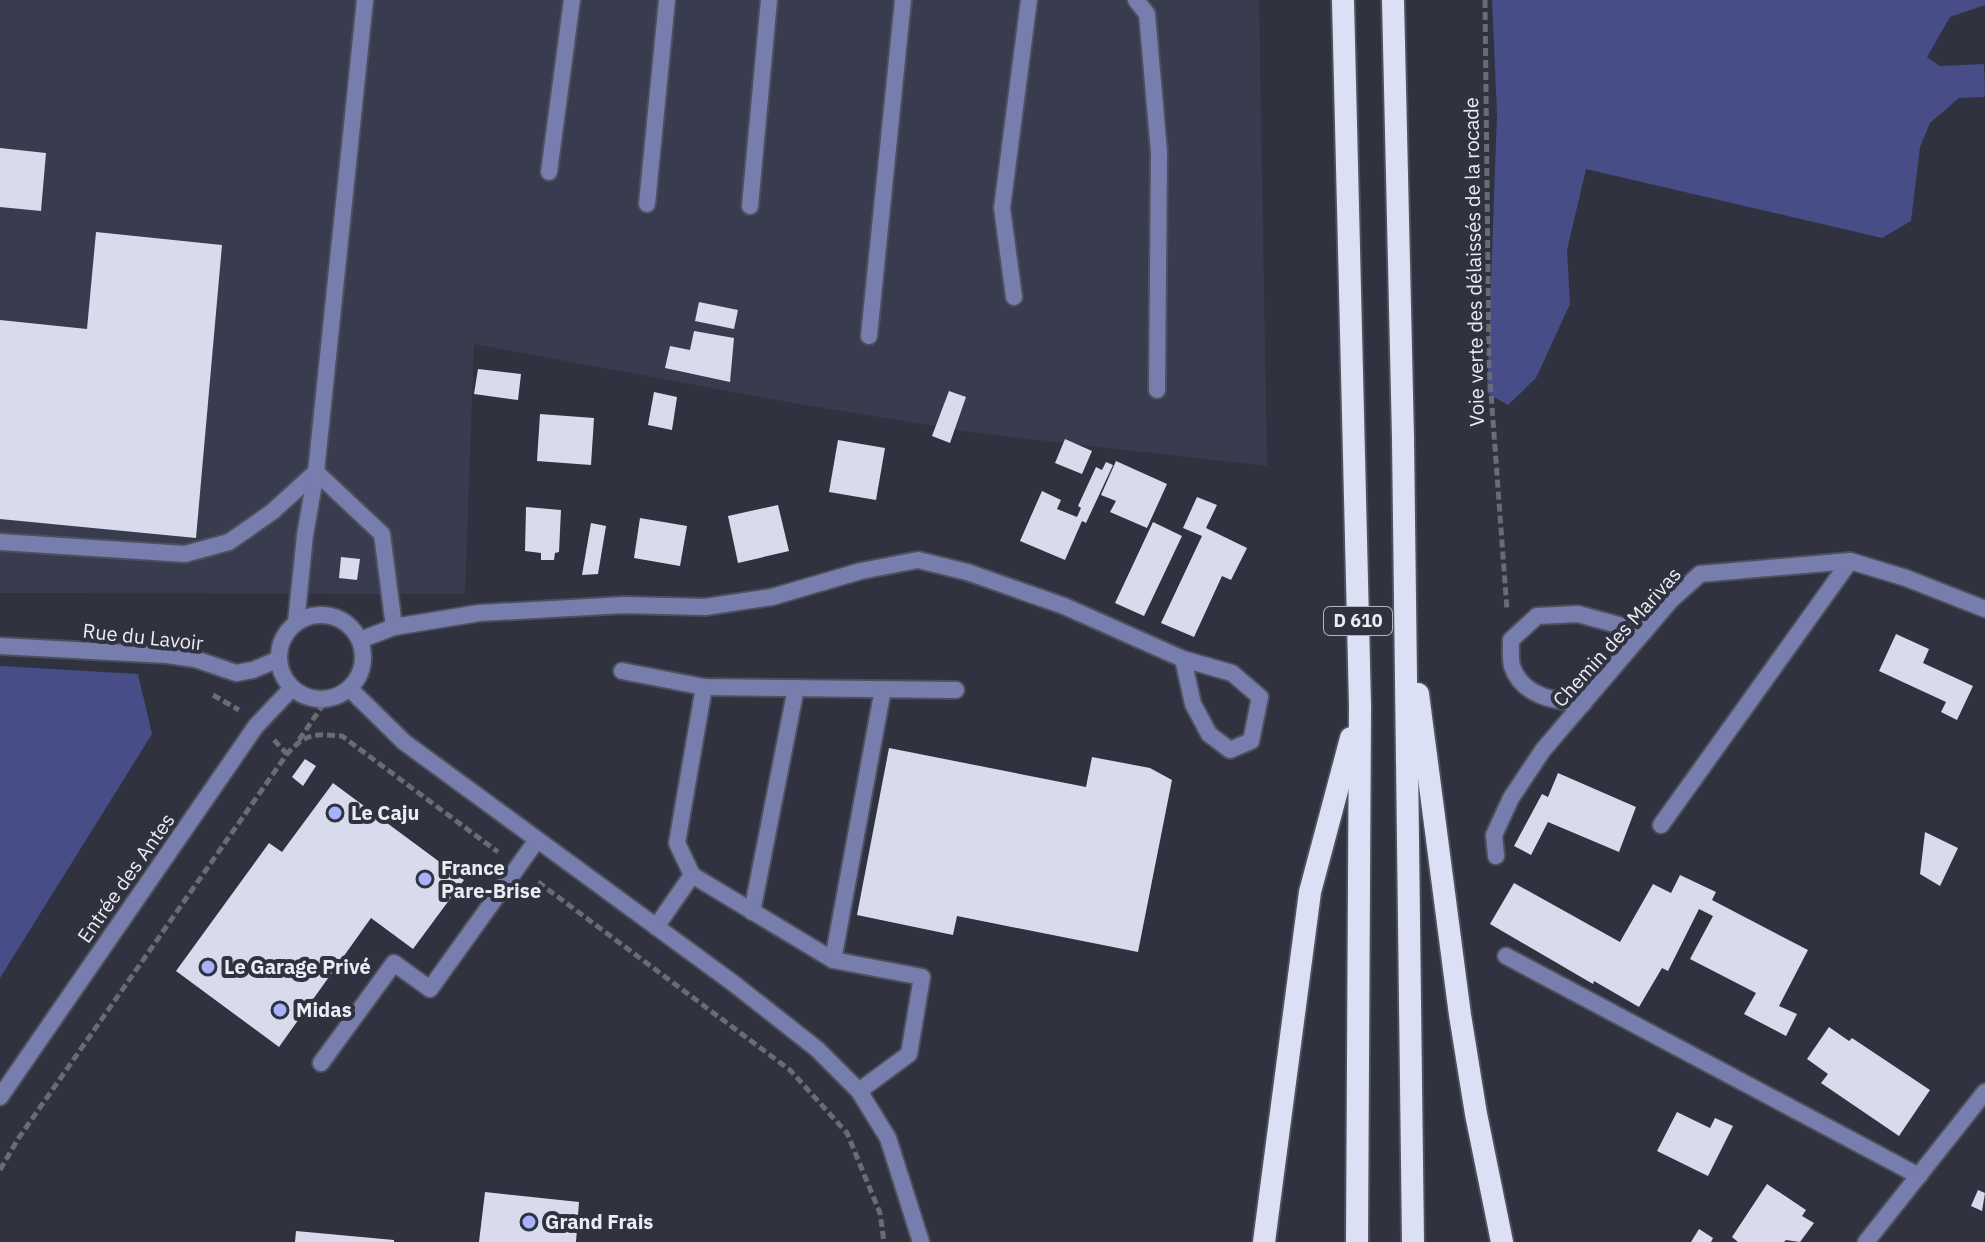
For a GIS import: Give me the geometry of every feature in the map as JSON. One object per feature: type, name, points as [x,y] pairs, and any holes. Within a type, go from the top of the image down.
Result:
[{"type":"highway","name":"D 610","points":[[1343,0],[1360,705],[1357,1242]]},
{"type":"highway","name":"D 610","points":[[1393,0],[1405,595],[1413,1242]]},
{"type":"highway","points":[[1405,595],[1460,1015],[1502,1242]]},
{"type":"highway","points":[[1264,1242],[1310,892],[1360,705]]},
{"type":"street","points":[[296,623],[305,535],[316,472],[365,0]]},
{"type":"street","points":[[549,172],[572,0]]},
{"type":"street","points":[[647,204],[667,0]]},
{"type":"street","points":[[750,206],[769,0]]},
{"type":"street","points":[[869,336],[903,0]]},
{"type":"street","points":[[1014,297],[1002,208],[1029,0]]},
{"type":"street","points":[[1136,0],[1147,14],[1159,152],[1157,390]]},
{"type":"street","points":[[0,542],[185,554],[229,542],[272,512],[316,472]]},
{"type":"street","points":[[316,472],[382,534],[394,627]]},
{"type":"street","points":[[360,640],[394,627],[479,613],[624,605],[705,607],[772,597],[861,571],[918,560],[967,572],[1064,606],[1183,659],[1232,673],[1260,697],[1251,741],[1230,750],[1209,734],[1193,704],[1183,659]]},
{"type":"street","points":[[1661,825],[1850,561]]},
{"type":"street","name":"Chemin des Marivas","points":[[1496,856],[1494,835],[1511,798],[1543,750],[1671,600],[1700,574],[1850,561],[1906,578],[1985,609]]},
{"type":"street","points":[[1583,704],[1549,700],[1525,686],[1512,666],[1511,640],[1537,616],[1578,614],[1644,632]]},
{"type":"street","points":[[327,615],[347,623],[360,640],[364,654],[362,668],[350,689],[327,699],[315,700],[292,688],[285,680],[279,659],[280,645],[296,623],[327,615]]},
{"type":"street","name":"Rue du Lavoir","points":[[0,646],[167,655],[195,659],[236,673],[253,670],[279,659]]},
{"type":"street","points":[[622,671],[704,687],[956,690]]},
{"type":"street","points":[[704,687],[677,843],[692,875],[833,960],[922,977],[909,1054],[859,1091]]},
{"type":"street","name":"Entrée des Antes","points":[[0,1097],[256,726],[292,688]]},
{"type":"street","points":[[752,912],[796,688]]},
{"type":"street","points":[[350,689],[404,742],[733,983],[817,1049],[859,1091],[888,1138],[921,1242]]},
{"type":"street","points":[[833,960],[883,689]]},
{"type":"street","points":[[321,1063],[394,963],[430,989],[537,840]]},
{"type":"street","points":[[656,927],[692,875]]},
{"type":"street","points":[[1506,956],[1919,1176]]},
{"type":"street","points":[[1866,1242],[1985,1092]]},
{"type":"path","name":"Voie verte des délaissés de la rocade","points":[[1485,0],[1489,366],[1508,619]]},
{"type":"path","points":[[206,690],[229,703],[287,754]]},
{"type":"path","points":[[298,741],[327,699]]},
{"type":"shaded area","points":[[0,0],[1259,0],[1267,466],[977,433],[793,403],[474,344],[465,594],[0,593]]},
{"type":"shaded area","points":[[1492,0],[1985,0],[1985,5],[1950,17],[1927,57],[1940,66],[1984,64],[1985,93],[1984,97],[1959,98],[1930,123],[1920,147],[1911,221],[1882,238],[1586,169],[1567,250],[1570,304],[1536,378],[1508,405],[1487,393],[1497,114]]},
{"type":"shaded area","points":[[0,666],[138,674],[152,734],[0,978]]},
{"type":"building","points":[[0,148],[46,153],[41,211],[0,207]]},
{"type":"building","points":[[96,232],[222,245],[196,538],[0,519],[0,320],[87,329]]},
{"type":"building","points":[[699,302],[738,310],[734,329],[695,321]]},
{"type":"building","points":[[694,331],[734,338],[730,382],[665,368],[670,346],[690,350]]},
{"type":"building","points":[[478,369],[521,374],[518,400],[474,394]]},
{"type":"building","points":[[949,391],[966,397],[950,443],[932,436]]},
{"type":"building","points":[[654,392],[677,397],[672,430],[648,425]]},
{"type":"building","points":[[540,414],[594,418],[591,465],[537,461]]},
{"type":"building","points":[[1065,439],[1092,451],[1082,474],[1055,463]]},
{"type":"building","points":[[838,440],[885,448],[876,500],[829,492]]},
{"type":"building","points":[[1116,461],[1167,484],[1147,528],[1110,512],[1116,501],[1101,495]]},
{"type":"building","points":[[1106,462],[1113,465],[1086,523],[1082,521],[1065,560],[1020,541],[1042,491],[1061,500],[1057,509],[1077,517],[1081,508],[1078,506],[1096,467],[1102,470]]},
{"type":"building","points":[[1197,497],[1217,505],[1206,528],[1247,548],[1231,580],[1222,576],[1194,637],[1161,623],[1202,536],[1183,528]]},
{"type":"building","points":[[778,505],[789,551],[738,563],[728,516]]},
{"type":"building","points":[[526,507],[561,510],[559,552],[555,553],[554,560],[541,560],[541,553],[525,551]]},
{"type":"building","points":[[640,518],[687,526],[680,566],[634,558]]},
{"type":"building","points":[[1153,522],[1182,536],[1144,616],[1115,603]]},
{"type":"building","points":[[591,523],[606,526],[598,574],[582,575]]},
{"type":"building","points":[[341,557],[360,559],[357,580],[339,578]]},
{"type":"building","points":[[1896,634],[1929,649],[1923,663],[1973,686],[1957,720],[1941,712],[1946,702],[1879,671]]},
{"type":"building","points":[[889,748],[1086,787],[1092,757],[1150,768],[1172,780],[1138,952],[957,916],[953,935],[857,915]]},
{"type":"building","points":[[305,759],[316,766],[303,786],[292,777]]},
{"type":"building","points":[[1558,773],[1636,807],[1619,852],[1548,822],[1531,855],[1514,846],[1542,794],[1548,797]]},
{"type":"building","points":[[333,783],[464,880],[413,949],[371,918],[279,1047],[176,971],[269,843],[282,852]]},
{"type":"building","points":[[1925,832],[1958,848],[1940,886],[1920,874]]},
{"type":"building","points":[[1680,875],[1716,892],[1712,900],[1808,950],[1779,1006],[1797,1014],[1786,1036],[1744,1014],[1756,993],[1690,959],[1713,916],[1699,909],[1668,971],[1662,968],[1639,1007],[1490,924],[1514,883],[1620,942],[1653,884],[1671,893]]},
{"type":"building","points":[[1829,1027],[1849,1041],[1852,1038],[1930,1090],[1899,1136],[1821,1083],[1828,1074],[1807,1059]]},
{"type":"building","points":[[1677,1112],[1710,1128],[1715,1118],[1733,1126],[1708,1176],[1657,1151]]},
{"type":"building","points":[[1767,1184],[1806,1210],[1802,1216],[1814,1223],[1800,1242],[1738,1242],[1732,1237]]},
{"type":"building","points":[[1978,1190],[1985,1193],[1982,1211],[1971,1206]]},
{"type":"building","name":"Grand Frais","points":[[485,1192],[579,1202],[576,1242],[479,1242]]},
{"type":"building","points":[[1699,1229],[1713,1238],[1711,1242],[1691,1242]]},
{"type":"building","points":[[296,1231],[394,1240],[394,1242],[295,1242]]},
{"type":"place","name":"Le Caju","points":[[335,813]]},
{"type":"place","name":"France Pare-Brise","points":[[425,879]]},
{"type":"place","name":"Le Garage Privé","points":[[208,967]]},
{"type":"place","name":"Midas","points":[[280,1010]]},
{"type":"place","name":"Grand Frais","points":[[529,1222]]}]
